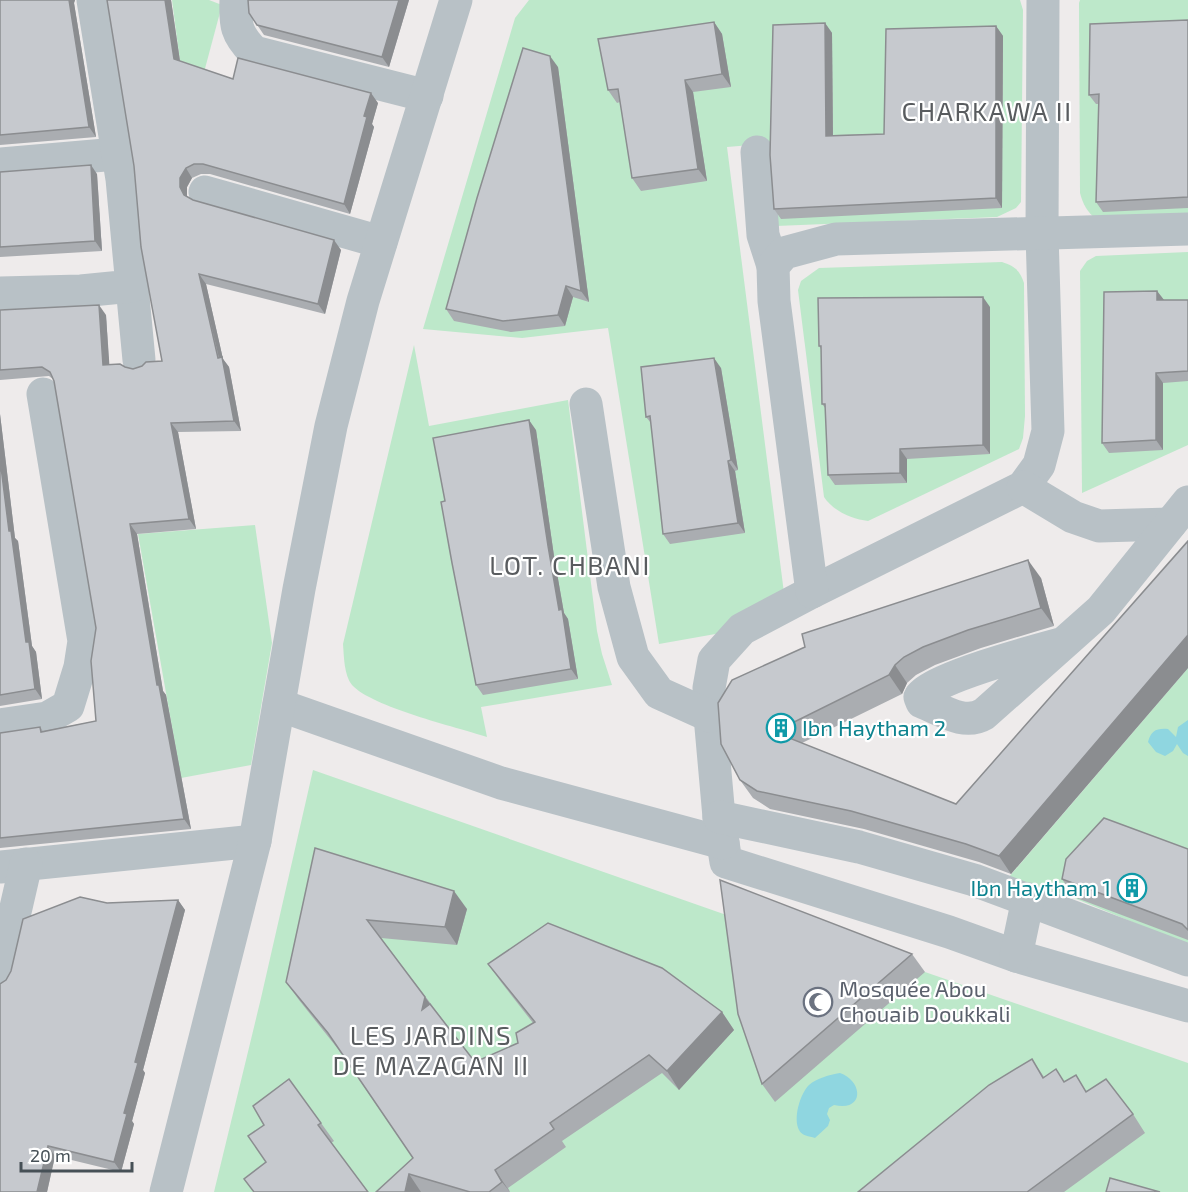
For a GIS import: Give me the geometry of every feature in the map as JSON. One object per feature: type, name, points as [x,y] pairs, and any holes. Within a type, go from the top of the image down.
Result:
[{"type":"street","points":[[93,0],[122,179],[139,360]]},
{"type":"street","points":[[236,0],[237,28],[242,40],[254,52],[427,96]]},
{"type":"street","points":[[166,1192],[255,841],[327,442],[363,301],[456,0]]},
{"type":"street","points":[[1043,0],[1042,234],[1048,430],[1039,465],[1023,487],[742,629],[714,660],[709,688],[710,716],[721,830],[726,862],[949,932],[1016,956],[1188,1006]]},
{"type":"street","points":[[757,152],[763,235],[773,266],[774,301],[812,592]]},
{"type":"street","points":[[0,164],[117,154]]},
{"type":"street","points":[[205,192],[381,242]]},
{"type":"street","points":[[773,266],[784,253],[836,239],[1188,229]]},
{"type":"street","points":[[0,293],[81,291],[132,286]]},
{"type":"street","points":[[0,725],[47,718],[68,706],[80,668],[84,641],[43,394]]},
{"type":"street","points":[[586,404],[614,587],[633,657],[659,693],[710,716]]},
{"type":"street","points":[[1023,487],[1073,517],[1099,526],[1179,513]]},
{"type":"street","points":[[1064,643],[1101,610],[1179,513]]},
{"type":"street","points":[[279,705],[501,783],[721,830],[859,847],[974,880],[1188,960]]},
{"type":"street","points":[[0,978],[13,865],[62,862],[255,841]]},
{"type":"street","points":[[1016,956],[1028,899]]},
{"type":"street","points":[[1139,993],[1156,947]]},
{"type":"green space","points":[[172,0],[209,0],[222,5],[203,76],[181,69]]},
{"type":"green space","points":[[529,0],[1020,0],[1023,10],[1021,202],[1016,208],[997,217],[776,226],[763,144],[727,147],[784,593],[721,633],[659,644],[608,328],[522,338],[423,329],[515,18]]},
{"type":"green space","points":[[1080,0],[1188,0],[1188,216],[1096,219],[1084,204],[1080,193]]},
{"type":"green space","points":[[1188,252],[1188,445],[1082,493],[1080,271],[1087,261],[1096,256]]},
{"type":"green space","points":[[1002,262],[1016,269],[1024,283],[1025,416],[1023,438],[1019,449],[868,521],[849,516],[838,510],[824,497],[798,290],[801,281],[819,268]]},
{"type":"green space","points":[[414,345],[429,426],[568,400],[597,631],[612,685],[481,707],[487,737],[377,701],[352,685],[345,666],[343,644]]},
{"type":"green space","points":[[255,525],[272,643],[251,765],[181,778],[138,534]]},
{"type":"green space","points":[[1188,668],[1188,945],[1074,898],[1008,878]]},
{"type":"green space","points":[[313,770],[735,918],[925,972],[1188,1063],[1188,1192],[214,1192]]},
{"type":"water","points":[[1188,720],[1188,756],[1177,744],[1173,751],[1165,756],[1156,752],[1148,742],[1152,733],[1160,729],[1168,729],[1176,737],[1178,727]]},
{"type":"water","points":[[840,1073],[853,1082],[856,1088],[856,1100],[851,1104],[834,1105],[829,1108],[828,1126],[815,1138],[802,1134],[797,1125],[797,1113],[806,1089],[819,1079]]},
{"type":"building","points":[[0,0],[69,0],[89,127],[0,135]]},
{"type":"building","points":[[107,0],[165,0],[174,59],[233,79],[238,58],[371,93],[344,204],[203,164],[194,164],[186,168],[180,178],[180,187],[184,195],[193,200],[334,240],[318,304],[199,274],[218,358],[222,357],[234,421],[171,423],[189,519],[130,524],[157,685],[159,685],[184,819],[0,838],[0,733],[40,727],[41,732],[96,721],[91,661],[96,628],[54,381],[50,372],[42,367],[0,370],[0,310],[99,305],[103,365],[120,364],[133,369],[146,362],[162,361],[141,247],[134,166]]},
{"type":"building","points":[[248,0],[399,0],[382,57],[257,25],[249,13]]},
{"type":"building","points":[[1188,20],[1188,197],[1096,202],[1099,94],[1089,95],[1090,24]]},
{"type":"building","points":[[714,22],[722,74],[685,80],[698,169],[632,178],[618,89],[608,90],[598,39]]},
{"type":"building","points":[[825,23],[826,136],[884,134],[886,29],[996,26],[996,198],[774,209],[770,155],[773,25]]},
{"type":"building","points":[[523,48],[550,56],[581,291],[566,286],[558,315],[503,321],[446,309]]},
{"type":"building","points":[[91,165],[95,241],[0,247],[0,172]]},
{"type":"building","points":[[1157,291],[1157,300],[1188,300],[1188,371],[1156,373],[1156,440],[1102,443],[1104,292]]},
{"type":"building","points":[[983,297],[983,445],[900,449],[900,473],[828,475],[825,404],[822,404],[818,298]]},
{"type":"building","points":[[714,358],[731,460],[728,461],[738,523],[663,534],[650,416],[646,417],[641,367]]},
{"type":"building","points":[[529,420],[548,546],[559,610],[562,609],[571,669],[476,685],[441,502],[445,501],[433,438]]},
{"type":"building","points":[[0,459],[9,531],[11,531],[26,642],[29,642],[35,689],[0,695]]},
{"type":"building","name":"Ibn Haytham 2","points":[[1188,541],[1188,635],[999,856],[966,844],[851,811],[757,791],[740,780],[721,744],[718,703],[732,680],[805,647],[802,634],[1028,560],[1041,608],[968,630],[923,647],[904,657],[889,675],[774,732],[956,804]]},
{"type":"building","name":"Ibn Haytham 1","points":[[1104,818],[1188,849],[1188,930],[1182,924],[1062,879],[1066,859]]},
{"type":"building","points":[[315,848],[454,891],[445,927],[367,920],[425,997],[422,1010],[430,1004],[475,1062],[518,1043],[516,1033],[535,1022],[488,964],[548,923],[662,968],[722,1012],[667,1071],[649,1055],[550,1123],[554,1129],[495,1170],[502,1182],[489,1192],[470,1192],[409,1174],[405,1192],[376,1192],[413,1158],[328,1033],[286,982]]},
{"type":"building","name":"Mosquée Abou Chouaib Doukkali","points":[[720,880],[912,954],[762,1084],[738,1014]]},
{"type":"building","points":[[80,897],[107,903],[178,900],[135,1062],[138,1063],[124,1113],[127,1114],[114,1162],[48,1146],[37,1192],[0,1192],[0,984],[6,980],[11,971],[23,919]]},
{"type":"building","points":[[1032,1059],[1043,1078],[1056,1069],[1064,1082],[1076,1075],[1086,1092],[1106,1079],[1133,1114],[1027,1192],[858,1192],[989,1085]]},
{"type":"building","points":[[289,1079],[321,1123],[318,1125],[368,1192],[254,1192],[244,1179],[266,1162],[248,1136],[264,1125],[253,1106]]},
{"type":"building","points":[[1110,1178],[1160,1192],[1106,1192]]},
{"type":"place","name":"Ibn Haytham 2","points":[[781,728]]},
{"type":"place","name":"Ibn Haytham 1","points":[[1132,888]]},
{"type":"place","name":"Mosquée Abou Chouaib Doukkali","points":[[818,1002]]},
{"type":"district","name":"CHARKAWA II","points":[[987,112]]},
{"type":"district","name":"LOT. CHBANI","points":[[570,566]]},
{"type":"district","name":"LES JARDINS DE MAZAGAN II","points":[[431,1051]]}]
